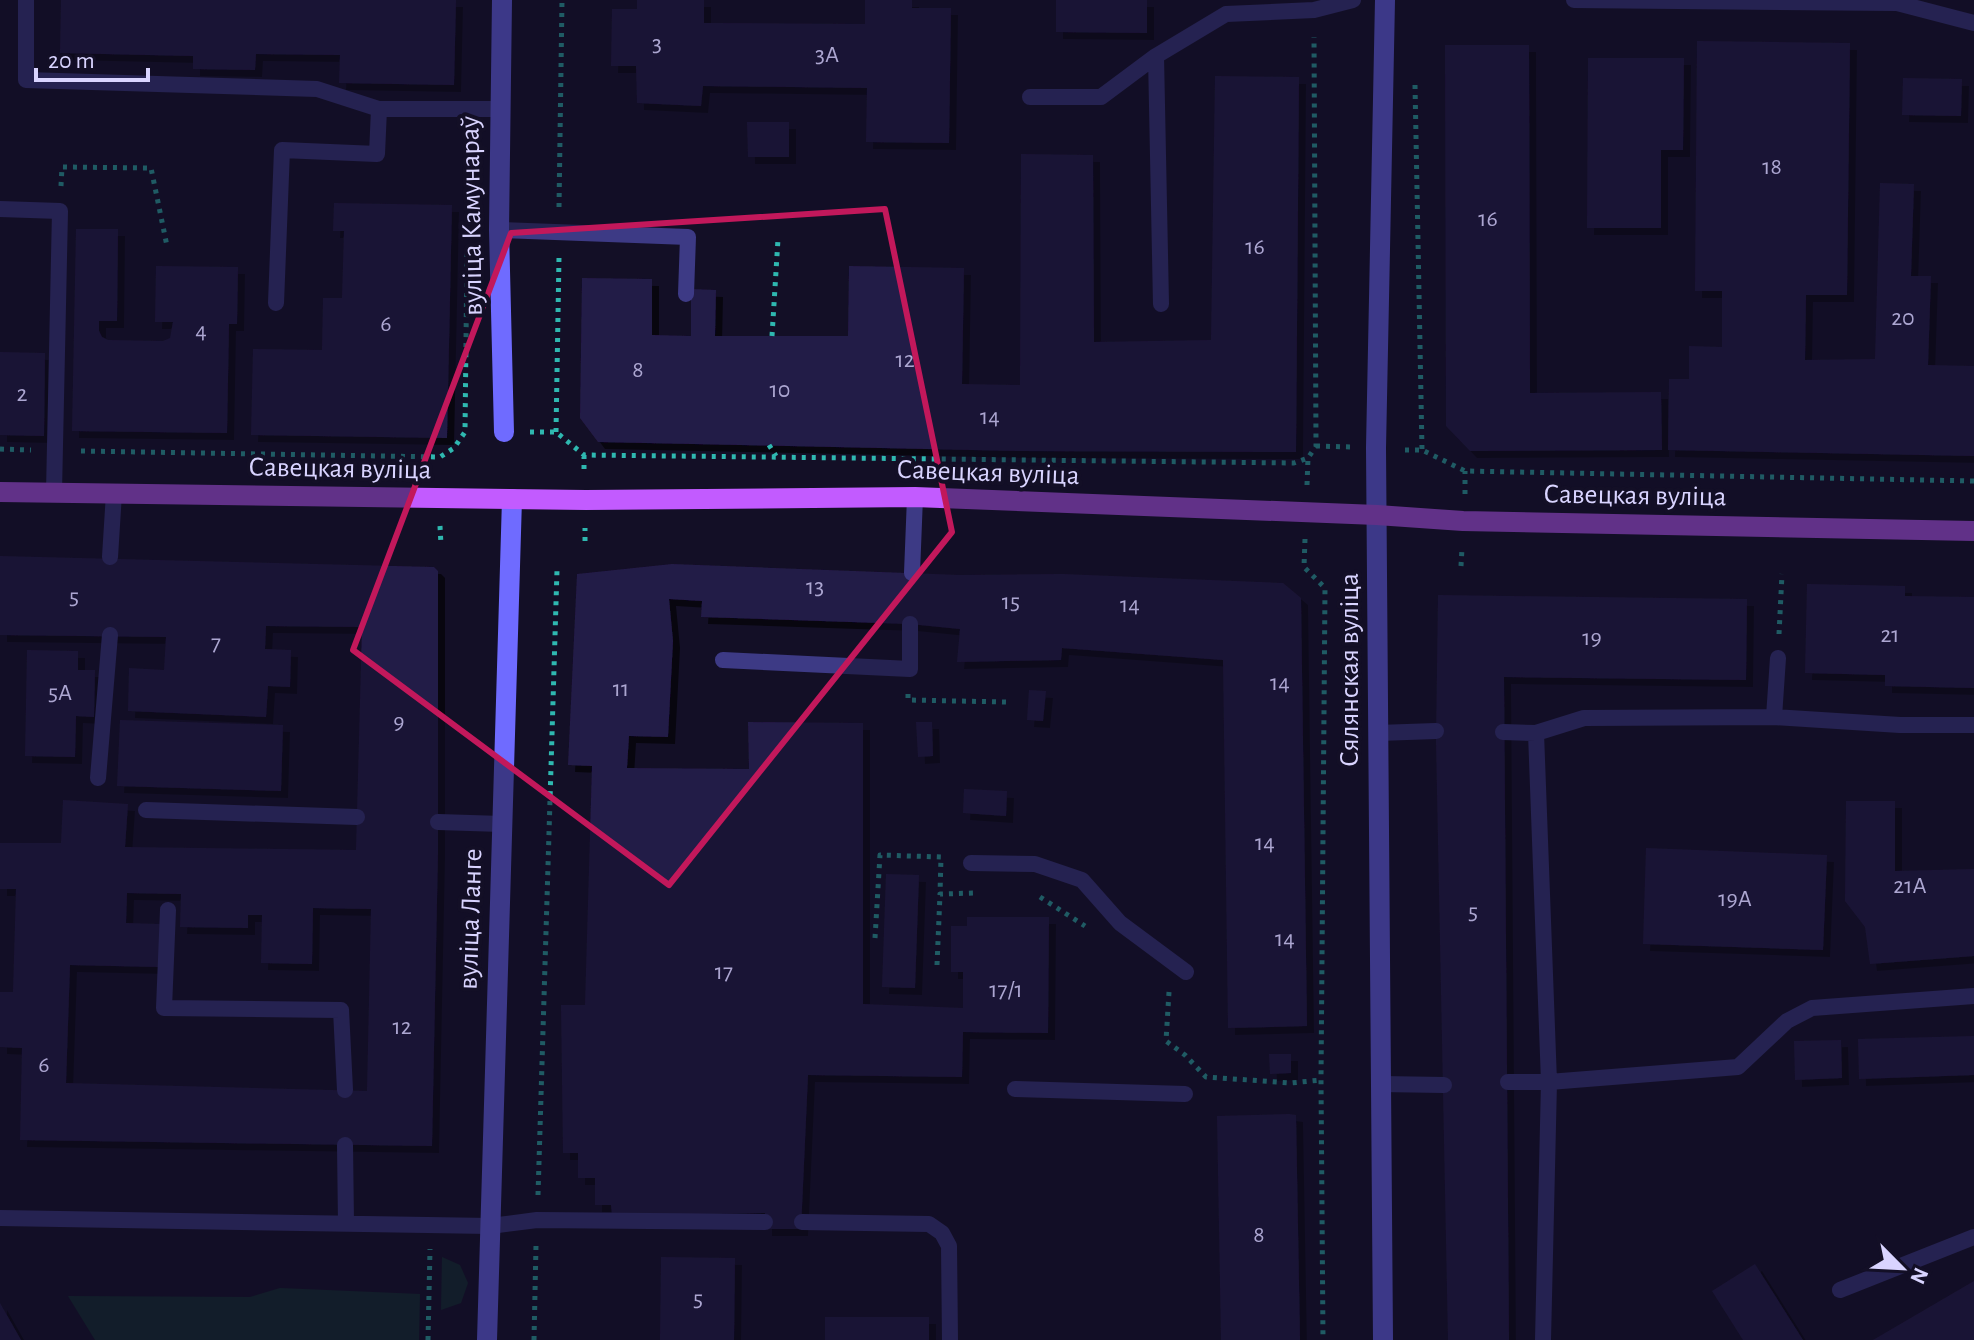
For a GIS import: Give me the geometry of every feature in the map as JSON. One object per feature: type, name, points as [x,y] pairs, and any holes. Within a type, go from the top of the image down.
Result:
[{"type":"main road","name":"Савецкая вуліца","points":[[0,492],[586,500],[915,497],[1463,521],[1974,531]]},
{"type":"street","name":"вуліца Камунараў","points":[[502,0],[499,230],[504,432]]},
{"type":"street","name":"Сялянская вуліца","points":[[1383,1340],[1377,515],[1385,0]]},
{"type":"street","name":"вуліца Ланге","points":[[487,1340],[512,499]]},
{"type":"lane","points":[[26,0],[26,80],[317,89],[379,109],[499,109]]},
{"type":"lane","points":[[1030,97],[1101,97],[1156,56],[1226,14],[1314,10],[1353,0]]},
{"type":"lane","points":[[1574,0],[1897,3],[1974,23]]},
{"type":"lane","points":[[1156,56],[1161,304]]},
{"type":"lane","points":[[276,303],[282,150],[377,154],[379,109]]},
{"type":"lane","points":[[0,209],[60,211],[54,492]]},
{"type":"lane","points":[[499,230],[688,237],[686,294]]},
{"type":"lane","points":[[110,557],[114,493]]},
{"type":"lane","points":[[912,573],[915,497]]},
{"type":"lane","points":[[723,660],[910,669],[910,624]]},
{"type":"lane","points":[[98,778],[110,635]]},
{"type":"lane","points":[[1774,717],[1778,658]]},
{"type":"lane","points":[[1503,732],[1536,733],[1584,718],[1774,717],[1900,725],[1974,725]]},
{"type":"lane","points":[[1378,733],[1436,731]]},
{"type":"lane","points":[[1536,733],[1549,1082],[1543,1340]]},
{"type":"lane","points":[[146,810],[357,817]]},
{"type":"lane","points":[[438,822],[502,824]]},
{"type":"lane","points":[[971,863],[1035,864],[1082,880],[1120,923],[1186,972]]},
{"type":"lane","points":[[168,910],[164,1008],[341,1010],[345,1090]]},
{"type":"lane","points":[[1508,1082],[1549,1082],[1738,1067],[1787,1021],[1812,1008],[1974,996]]},
{"type":"lane","points":[[1381,1084],[1444,1085]]},
{"type":"lane","points":[[1015,1089],[1185,1094]]},
{"type":"lane","points":[[345,1145],[346,1223]]},
{"type":"lane","points":[[0,1218],[490,1226],[537,1220],[765,1222]]},
{"type":"lane","points":[[802,1222],[929,1224],[942,1233],[949,1246],[950,1340]]},
{"type":"lane","points":[[1840,1290],[1974,1237]]},
{"type":"path","points":[[556,432],[584,455],[1278,463],[1294,463],[1308,458],[1316,446],[1314,10]]},
{"type":"path","points":[[1415,78],[1422,450],[1465,471],[1974,481]]},
{"type":"path","points":[[60,211],[62,167],[151,168],[167,246]]},
{"type":"path","points":[[772,336],[778,239]]},
{"type":"path","points":[[0,449],[440,457],[454,448],[465,432]]},
{"type":"path","points":[[769,445],[776,457]]},
{"type":"path","points":[[1304,567],[1325,588],[1321,1080],[1323,1340]]},
{"type":"path","points":[[534,1340],[557,570]]},
{"type":"path","points":[[1778,658],[1782,574]]},
{"type":"path","points":[[910,669],[908,700],[1006,702]]},
{"type":"path","points":[[875,938],[880,855],[941,857],[937,965]]},
{"type":"path","points":[[1033,892],[1096,933]]},
{"type":"path","points":[[940,894],[986,893]]},
{"type":"path","points":[[1169,984],[1166,1041],[1206,1077],[1291,1083],[1321,1080]]},
{"type":"path","points":[[428,1340],[430,1248]]},
{"type":"highlighted area","points":[[885,209],[952,532],[669,885],[353,650],[511,233]]},
{"type":"green space","points":[[442,1257],[460,1265],[468,1283],[461,1303],[441,1310]]},
{"type":"green space","points":[[280,1288],[420,1294],[419,1340],[95,1340],[68,1296],[250,1297]]},
{"type":"building","points":[[61,0],[456,0],[454,85],[339,83],[340,55],[256,54],[255,70],[193,69],[193,56],[60,53]]},
{"type":"building","points":[[637,0],[704,0],[704,23],[865,24],[865,0],[912,0],[912,8],[951,8],[949,143],[866,142],[867,88],[703,86],[701,106],[637,103],[636,66],[611,66],[612,9],[637,9]]},
{"type":"building","points":[[1056,0],[1147,0],[1147,33],[1056,32]]},
{"type":"building","points":[[1697,41],[1850,43],[1847,295],[1806,295],[1805,360],[1875,359],[1880,183],[1914,184],[1911,276],[1931,276],[1928,365],[1974,366],[1974,456],[1668,450],[1669,379],[1689,379],[1689,346],[1722,347],[1722,291],[1695,291]]},
{"type":"building","points":[[1445,45],[1529,45],[1530,393],[1661,392],[1662,450],[1470,451],[1446,426]]},
{"type":"building","points":[[1588,58],[1684,58],[1683,150],[1661,150],[1661,228],[1587,228]]},
{"type":"building","points":[[1215,76],[1299,77],[1296,452],[1019,451],[598,442],[580,418],[582,278],[652,279],[652,335],[691,336],[691,289],[716,290],[715,336],[848,336],[849,266],[964,268],[962,384],[1020,385],[1021,154],[1093,155],[1094,342],[1211,340]]},
{"type":"building","points":[[1903,78],[1962,79],[1961,116],[1902,115]]},
{"type":"building","points":[[747,122],[789,122],[789,157],[748,157]]},
{"type":"building","points":[[334,203],[452,205],[447,438],[251,435],[253,349],[322,350],[323,298],[342,298],[344,231],[333,231]]},
{"type":"building","points":[[76,229],[118,229],[117,321],[99,321],[99,331],[108,340],[163,341],[170,338],[173,322],[155,322],[156,266],[238,267],[237,324],[229,324],[227,433],[72,431]]},
{"type":"building","points":[[0,352],[45,353],[44,436],[0,435]]},
{"type":"building","points":[[0,556],[434,567],[438,571],[438,851],[432,1146],[20,1140],[22,1048],[0,1047],[0,992],[13,992],[16,889],[0,889],[0,843],[61,843],[63,800],[128,804],[125,847],[356,850],[362,627],[266,626],[265,649],[291,650],[290,687],[268,686],[266,717],[128,711],[129,668],[164,670],[166,637],[0,635]],"holes":[[[127,893],[181,894],[180,927],[248,928],[248,915],[262,915],[261,963],[312,964],[313,908],[371,909],[367,1091],[66,1083],[70,965],[159,967],[160,924],[126,923]]]},
{"type":"building","points":[[672,564],[1283,583],[1301,598],[1307,1026],[1228,1028],[1223,660],[1062,648],[1061,660],[957,662],[960,629],[910,624],[701,617],[702,601],[669,599],[673,641],[668,737],[629,736],[627,768],[749,769],[748,722],[863,723],[863,1004],[963,1008],[963,972],[951,972],[951,926],[967,926],[967,917],[1049,917],[1048,1033],[963,1032],[962,1077],[808,1075],[801,1229],[765,1229],[765,1213],[612,1215],[611,1205],[595,1205],[595,1178],[578,1178],[578,1153],[563,1153],[561,1005],[585,1005],[592,766],[568,765],[577,574]]},
{"type":"building","points":[[1807,584],[1905,586],[1905,596],[1974,597],[1974,688],[1885,686],[1885,675],[1805,673]]},
{"type":"building","points":[[1438,595],[1747,599],[1746,680],[1504,677],[1509,1340],[1448,1340],[1436,741]]},
{"type":"building","points":[[27,650],[78,651],[78,670],[95,670],[94,717],[76,716],[75,757],[25,756]]},
{"type":"building","points":[[1029,690],[1046,691],[1043,721],[1027,720]]},
{"type":"building","points":[[120,720],[283,725],[281,791],[117,786]]},
{"type":"building","points":[[916,722],[932,722],[933,756],[918,757]]},
{"type":"building","points":[[964,789],[1007,791],[1006,816],[963,813]]},
{"type":"building","points":[[1846,801],[1895,801],[1895,871],[1974,869],[1974,956],[1870,964],[1865,927],[1845,901]]},
{"type":"building","points":[[1646,848],[1827,855],[1823,950],[1643,944]]},
{"type":"building","points":[[886,874],[919,875],[915,988],[882,987]]},
{"type":"building","points":[[1974,1036],[1974,1075],[1859,1079],[1858,1039]]},
{"type":"building","points":[[1841,1040],[1842,1078],[1795,1080],[1794,1041]]},
{"type":"building","points":[[1269,1054],[1291,1054],[1291,1073],[1270,1074]]},
{"type":"building","points":[[1296,1115],[1300,1340],[1221,1340],[1217,1116]]},
{"type":"building","points":[[661,1257],[735,1258],[734,1340],[660,1340]]},
{"type":"building","points":[[1755,1264],[1803,1340],[1743,1340],[1712,1291]]},
{"type":"building","points":[[1974,1281],[1974,1340],[1873,1340]]},
{"type":"building","points":[[0,1303],[21,1340],[0,1340]]},
{"type":"building","points":[[825,1317],[929,1317],[929,1340],[825,1340]]}]
